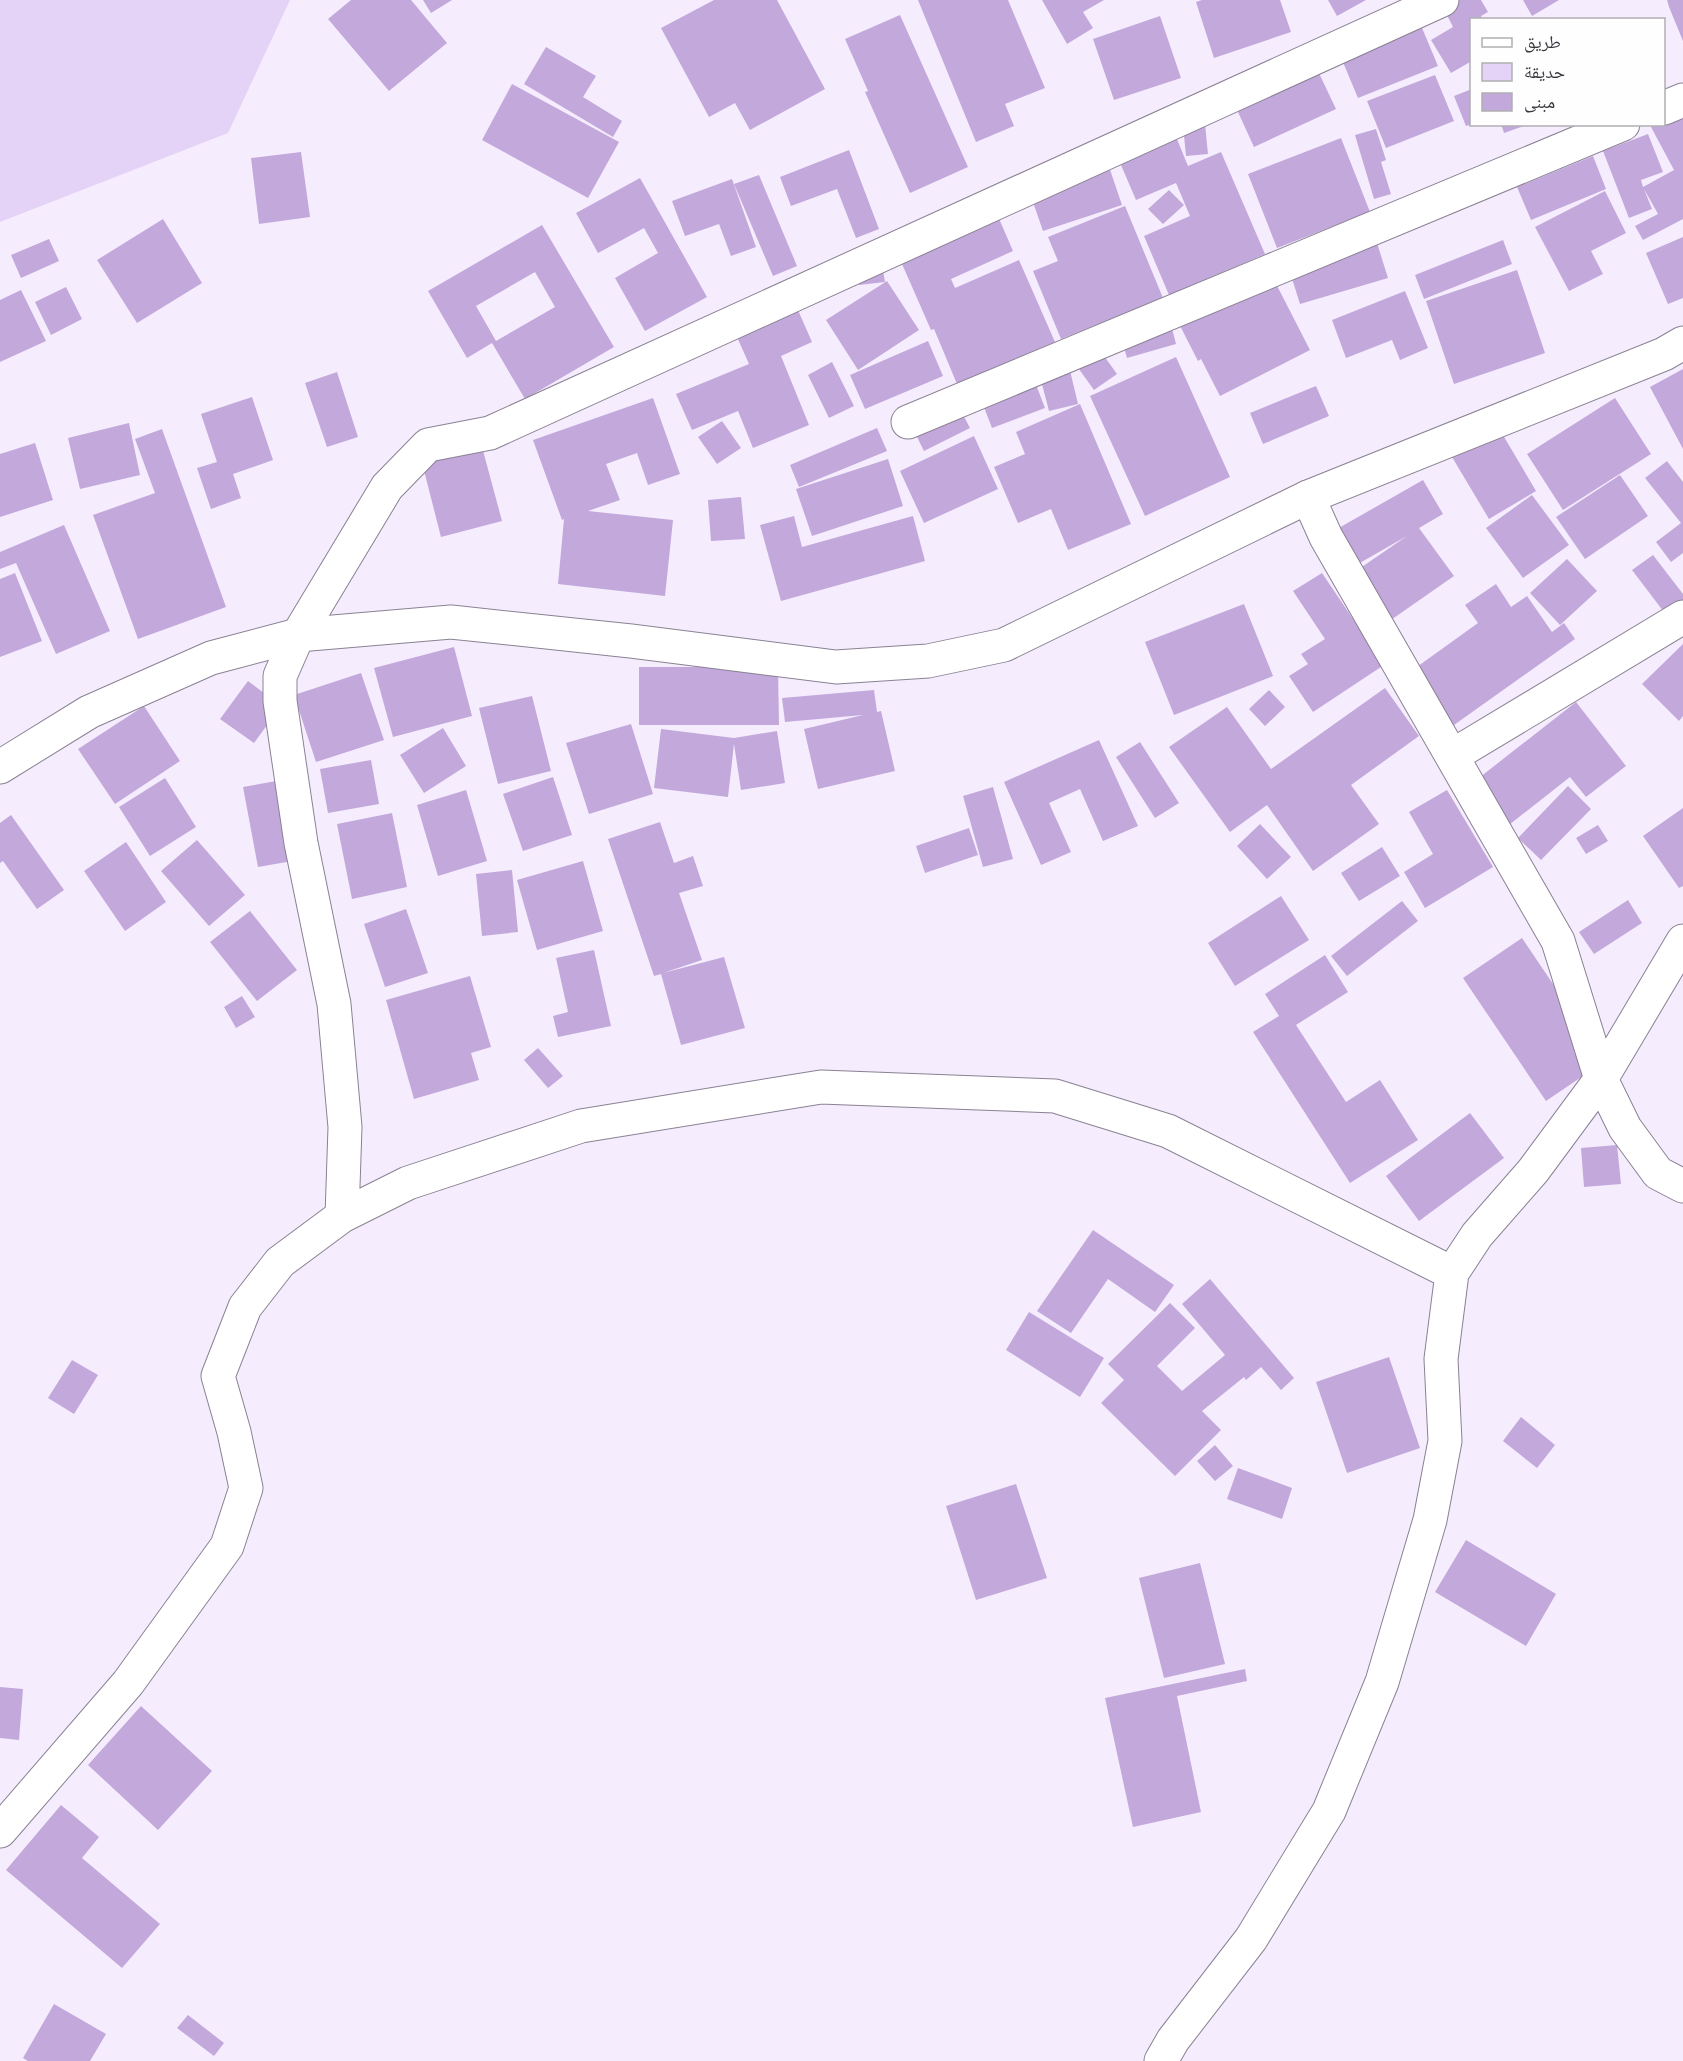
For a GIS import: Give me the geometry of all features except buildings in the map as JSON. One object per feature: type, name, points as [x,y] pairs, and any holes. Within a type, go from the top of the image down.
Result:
[{"type":"street","points":[[342,1216],[345,1126],[334,1004],[301,843],[280,701],[280,676],[298,635],[387,487],[428,445],[490,433],[1442,0]]},
{"type":"street","points":[[1665,108],[1683,100]]},
{"type":"street","points":[[908,422],[1618,126]]},
{"type":"street","points":[[0,767],[89,712],[211,658],[298,635],[451,622],[631,641],[836,667],[928,661],[1004,645],[1308,497],[1664,354],[1683,343]]},
{"type":"street","points":[[1308,497],[1326,537],[1558,940],[1601,1079],[1625,1128],[1658,1173],[1683,1186]]},
{"type":"street","points":[[1452,756],[1683,617]]},
{"type":"street","points":[[1161,2061],[1173,2040],[1251,1939],[1329,1811],[1382,1682],[1430,1520],[1445,1441],[1441,1359],[1452,1273],[1477,1235],[1533,1171],[1601,1079],[1683,940]]},
{"type":"street","points":[[0,1831],[128,1683],[227,1546],[246,1488],[219,1376],[245,1307],[280,1262],[342,1216],[408,1183],[581,1126],[821,1087],[1055,1096],[1168,1131],[1452,1273]]},
{"type":"green space","points":[[0,0],[290,0],[228,133],[0,222]]}]
